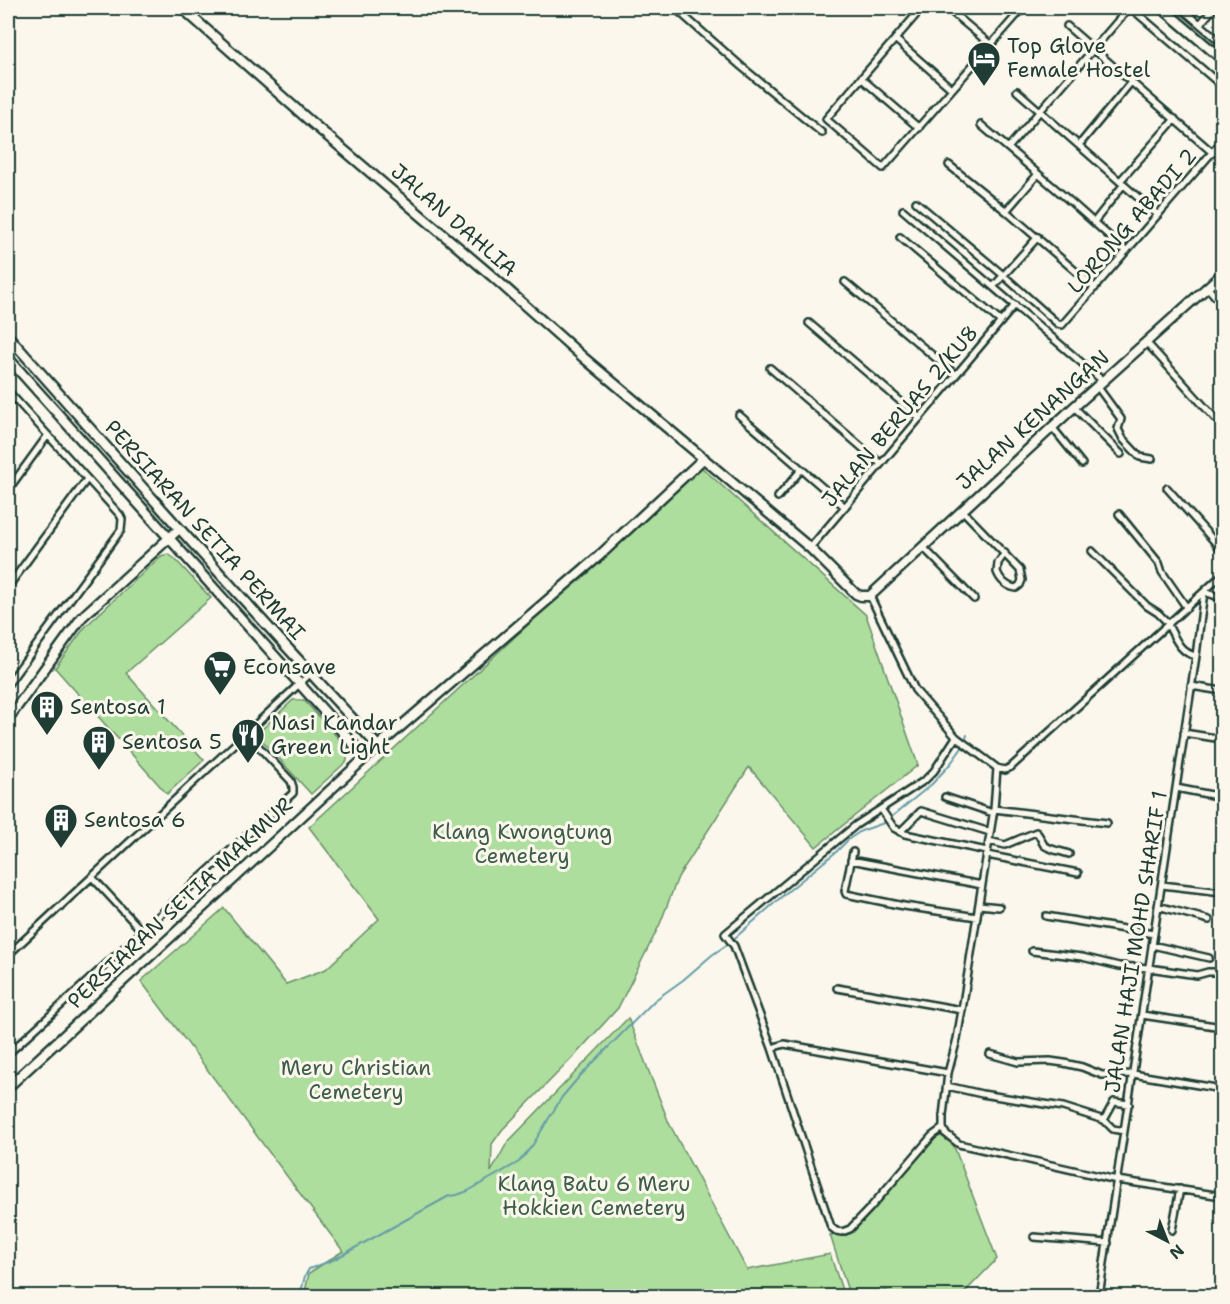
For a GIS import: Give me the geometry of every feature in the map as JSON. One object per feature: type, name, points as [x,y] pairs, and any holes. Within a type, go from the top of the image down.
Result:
[{"type":"street","name":"JALAN DAHLIA","points":[[182,8],[584,358],[810,548],[856,594],[870,596]]},
{"type":"street","points":[[675,8],[822,133]]},
{"type":"street","points":[[922,8],[826,119],[883,168],[1023,8]]},
{"type":"street","points":[[947,8],[991,45]]},
{"type":"street","points":[[1008,148],[1130,8],[1222,86]]},
{"type":"street","points":[[1162,8],[1222,59]]},
{"type":"street","points":[[1181,8],[1222,43]]},
{"type":"street","points":[[1200,24],[1214,8]]},
{"type":"street","points":[[1067,26],[1213,153]]},
{"type":"street","points":[[895,39],[952,89]]},
{"type":"street","points":[[861,78],[919,128]]},
{"type":"street","points":[[1078,145],[1132,81]]},
{"type":"street","points":[[1017,91],[1158,215]]},
{"type":"street","points":[[1094,222],[1122,183],[1175,119]]},
{"type":"street","points":[[981,125],[1126,251]]},
{"type":"street","name":"LORONG ABADI 2","points":[[1003,275],[1058,324],[1062,325],[1222,141]]},
{"type":"street","points":[[949,165],[1038,237],[1095,288]]},
{"type":"street","points":[[1006,211],[1038,174]]},
{"type":"street","points":[[916,202],[1003,275]]},
{"type":"street","points":[[903,210],[1015,305],[1100,383],[1121,419],[1118,429],[1123,439],[1140,457],[1152,459]]},
{"type":"street","points":[[900,237],[1001,322]]},
{"type":"street","points":[[993,287],[1038,237]]},
{"type":"street","name":"JALAN KENANGAN","points":[[870,596],[1100,383],[1222,274]]},
{"type":"street","points":[[845,282],[956,375]]},
{"type":"street","points":[[1208,287],[1222,304]]},
{"type":"street","name":"JALAN BERUAS 2/KU8","points":[[810,548],[1015,305]]},
{"type":"street","points":[[809,322],[920,418]]},
{"type":"street","name":"PERSIARAN SETIA PERMAI","points":[[8,336],[179,529],[378,746]]},
{"type":"street","points":[[1146,342],[1222,426]]},
{"type":"street","name":"PERSIARAN SETIA PERMAI","points":[[8,358],[365,757]]},
{"type":"street","points":[[770,368],[881,464]]},
{"type":"street","points":[[8,391],[122,519],[121,530],[8,684]]},
{"type":"street","points":[[1074,407],[1120,454]]},
{"type":"street","points":[[738,415],[845,507]]},
{"type":"street","points":[[1052,427],[1082,464]]},
{"type":"street","points":[[8,490],[48,435]]},
{"type":"street","points":[[378,746],[599,556],[704,458]]},
{"type":"street","points":[[778,497],[801,470]]},
{"type":"street","points":[[8,587],[87,478]]},
{"type":"street","points":[[1167,488],[1222,550]]},
{"type":"street","points":[[962,510],[1005,553],[1020,570],[1022,580],[1016,588],[1006,584],[997,572],[998,563],[1005,553]]},
{"type":"street","points":[[1119,514],[1159,563],[1162,572],[1187,608]]},
{"type":"street","points":[[8,719],[82,617],[179,529]]},
{"type":"street","points":[[922,547],[974,598]]},
{"type":"street","points":[[1092,551],[1147,606],[1158,613],[1184,652],[1196,656]]},
{"type":"street","points":[[870,596],[915,690],[961,740],[997,768],[1005,770],[1222,575]]},
{"type":"street","points":[[1204,592],[1222,598]]},
{"type":"street","name":"JALAN HAJI MOHD SHARIF 1","points":[[1100,1296],[1204,592]]},
{"type":"street","points":[[8,955],[310,674]]},
{"type":"street","points":[[1191,686],[1222,691]]},
{"type":"street","points":[[8,1054],[293,792],[291,781],[246,733]]},
{"type":"street","points":[[1184,733],[1222,739]]},
{"type":"street","points":[[943,1128],[932,1136],[850,1229],[842,1232],[831,1227],[772,1048],[734,946],[725,934],[856,825],[925,780],[961,740]]},
{"type":"street","name":"PERSIARAN SETIA MAKMUR","points":[[10,1082],[378,746]]},
{"type":"street","points":[[997,768],[994,811],[979,905],[957,1040],[948,1073],[943,1116],[945,1133],[959,1144],[1117,1180],[1222,1196]]},
{"type":"street","points":[[1176,788],[1222,797]]},
{"type":"street","points":[[945,797],[994,811],[1107,823]]},
{"type":"street","points":[[881,809],[894,828],[906,835],[1077,873]]},
{"type":"street","points":[[900,832],[921,811],[990,832]]},
{"type":"street","points":[[989,841],[1005,846],[1036,832],[1046,845],[1069,854]]},
{"type":"street","points":[[852,852],[844,891],[846,894],[977,917]]},
{"type":"street","points":[[851,860],[982,885]]},
{"type":"street","points":[[92,877],[142,932]]},
{"type":"street","points":[[1162,885],[1222,892]]},
{"type":"street","points":[[979,905],[999,907]]},
{"type":"street","points":[[1158,906],[1209,920]]},
{"type":"street","points":[[1046,916],[1154,934]]},
{"type":"street","points":[[1152,945],[1209,958]]},
{"type":"street","points":[[1032,951],[1082,957],[1119,966],[1197,975],[1222,972]]},
{"type":"street","points":[[837,988],[962,1010]]},
{"type":"street","points":[[1142,1015],[1222,1028]]},
{"type":"street","points":[[772,1048],[784,1044],[948,1073]]},
{"type":"street","points":[[990,1054],[1018,1062],[1064,1063],[1082,1067],[1102,1076],[1133,1074],[1222,1089]]},
{"type":"street","points":[[947,1086],[982,1094],[1056,1105],[1104,1120],[1113,1128],[1124,1131]]},
{"type":"street","points":[[1104,1120],[1114,1102],[1129,1104]]},
{"type":"street","points":[[1172,1230],[1180,1189]]},
{"type":"street","points":[[1034,1237],[1108,1243]]},
{"type":"green space","points":[[700,466],[866,615],[918,765],[816,847],[749,767],[678,877],[660,924],[618,1008],[502,1130],[492,1144],[491,1172],[507,1143],[628,1018],[669,1123],[747,1270],[830,1254],[844,1296],[304,1296],[309,1273],[343,1251],[141,981],[224,908],[286,984],[326,969],[379,919],[309,827]]},
{"type":"green space","points":[[168,554],[211,598],[126,673],[204,760],[167,794],[55,668],[85,627],[161,556]]},
{"type":"green space","points":[[293,700],[304,700],[347,748],[347,761],[311,794],[260,738],[260,731]]},
{"type":"green space","points":[[941,1136],[953,1144],[997,1259],[961,1296],[892,1296],[887,1291],[849,1294],[830,1235],[851,1233],[934,1138]]},
{"type":"waterway","points":[[300,1296],[309,1269],[333,1260],[449,1196],[468,1191],[519,1162],[532,1146],[562,1097],[655,1000],[728,944],[849,839],[861,831],[884,823],[932,784],[964,745],[967,735]]},
{"type":"place","name":"Top Glove Female Hostel","points":[[984,87]]},
{"type":"place","name":"Econsave","points":[[220,696]]},
{"type":"place","name":"Sentosa 1","points":[[47,736]]},
{"type":"place","name":"Nasi Kandar Green Light","points":[[248,764]]},
{"type":"place","name":"Sentosa 5","points":[[99,771]]},
{"type":"place","name":"Sentosa 6","points":[[61,849]]},
{"type":"park label","name":"Klang Kwongtung Cemetery","points":[[522,844]]},
{"type":"park label","name":"Meru Christian Cemetery","points":[[356,1080]]},
{"type":"park label","name":"Klang Batu 6 Meru Hokkien Cemetery","points":[[594,1196]]}]
